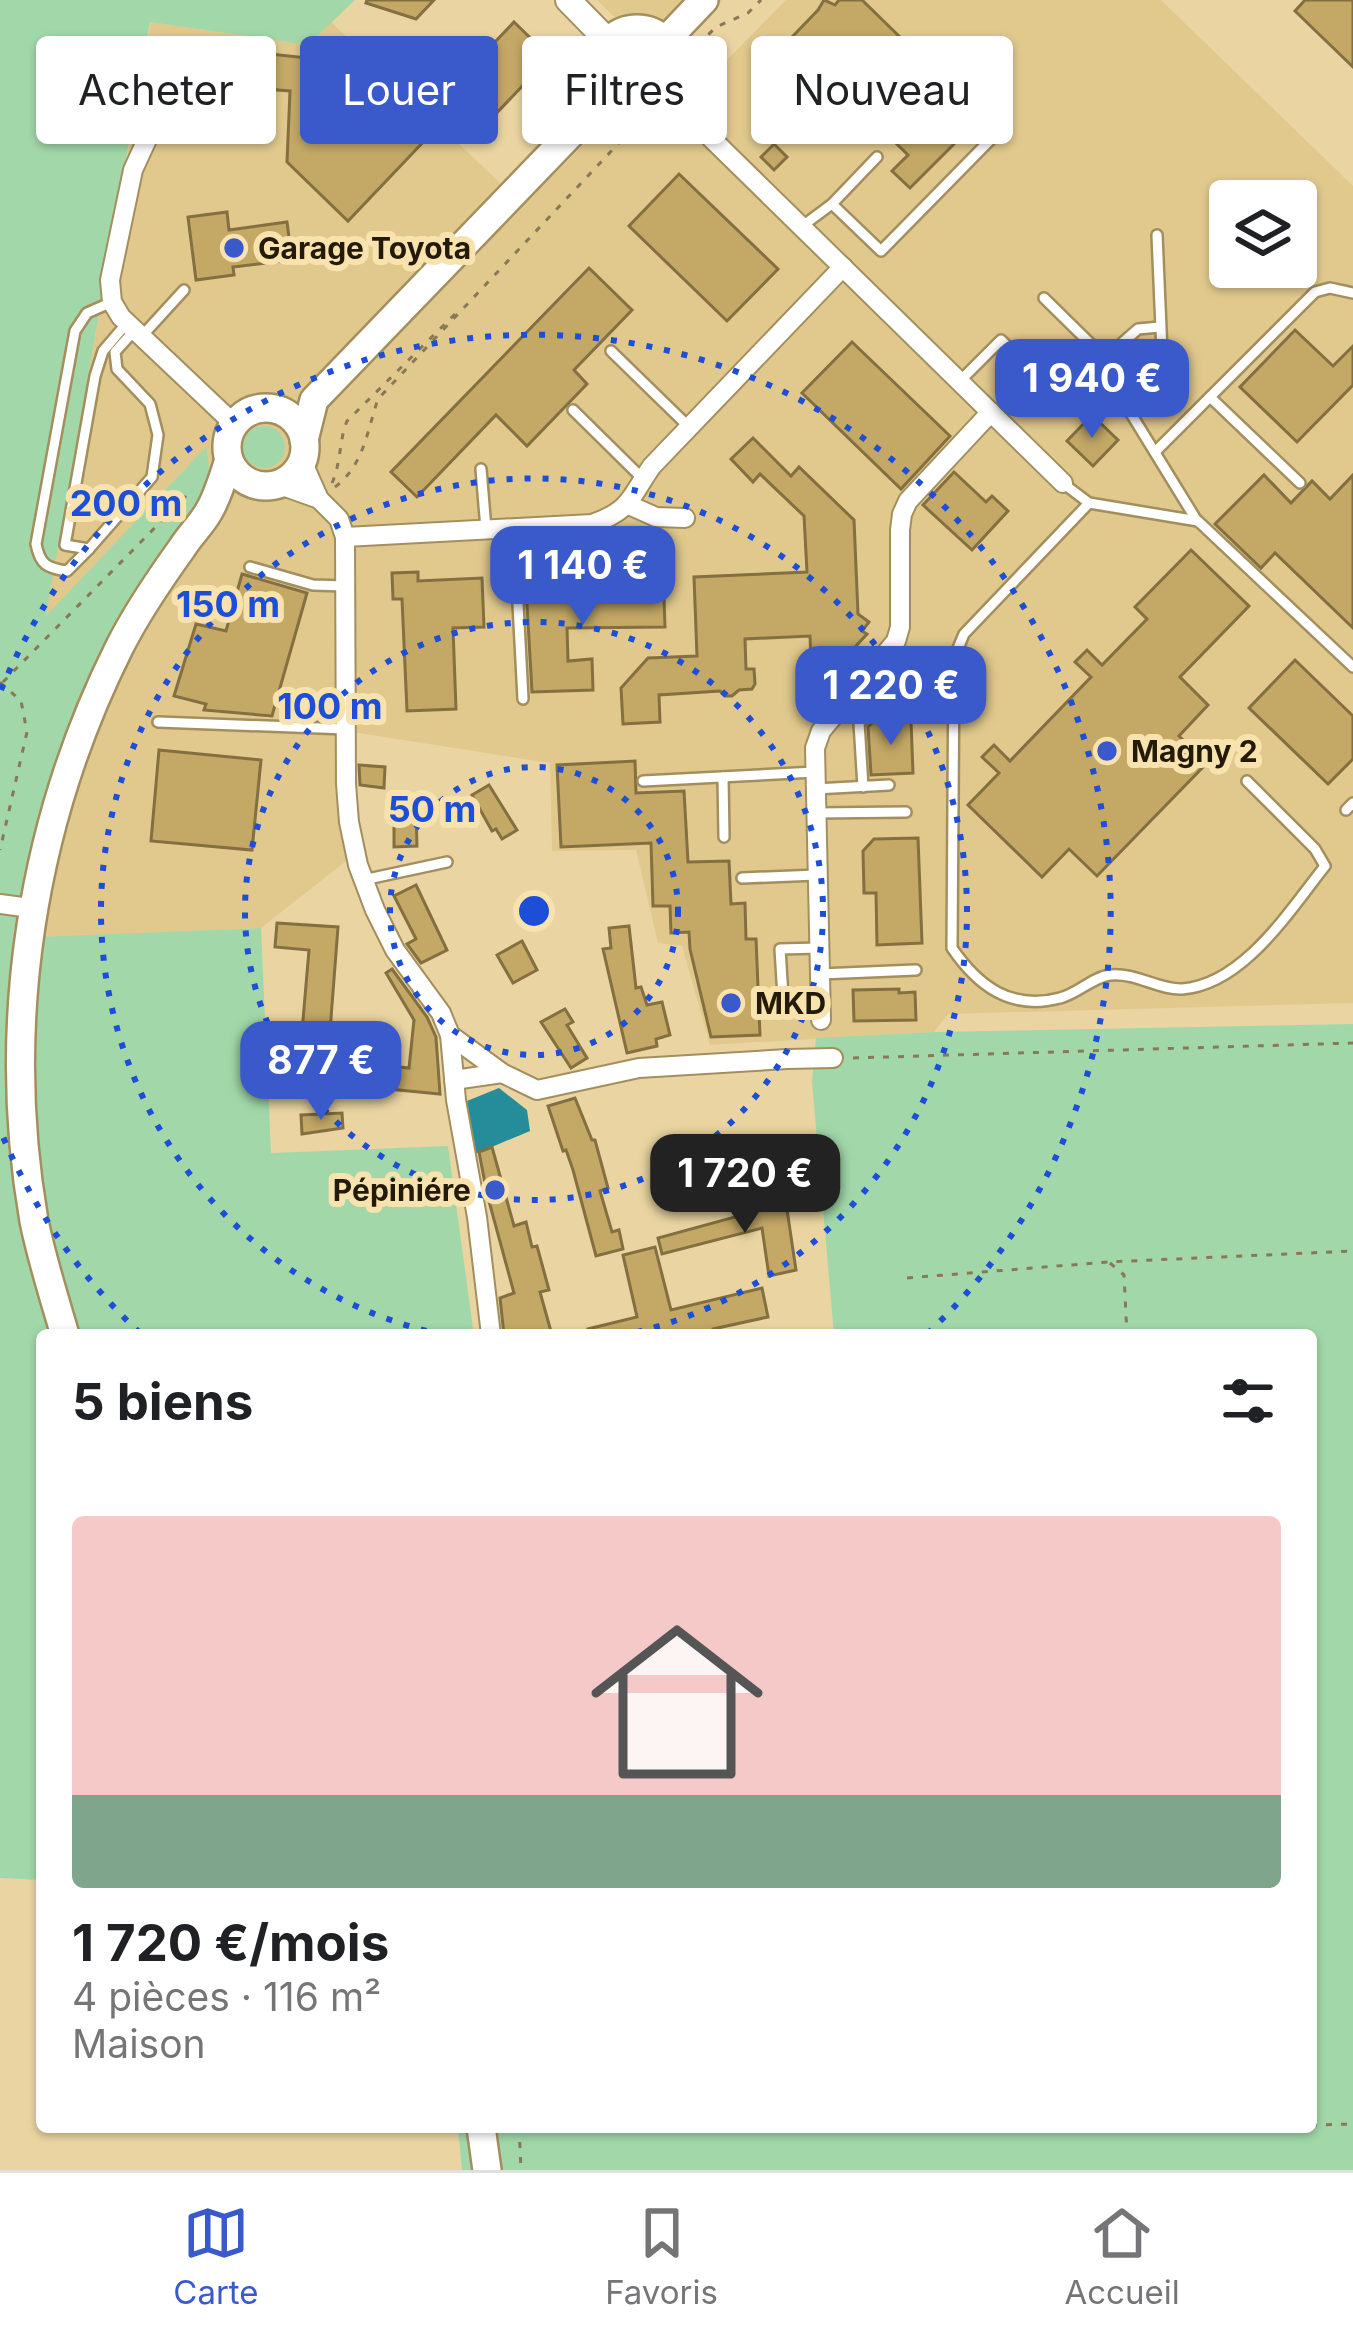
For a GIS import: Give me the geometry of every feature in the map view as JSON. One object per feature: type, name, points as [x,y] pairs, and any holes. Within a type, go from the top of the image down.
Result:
[{"type":"main road","points":[[670,36],[704,0]]},
{"type":"main road","points":[[618,36],[637,29],[657,36]]},
{"type":"main road","points":[[266,484],[235,471],[229,460],[227,448],[234,424],[258,409],[277,410],[314,400],[561,144]]},
{"type":"main road","points":[[213,501],[296,471],[314,400]]},
{"type":"main road","points":[[277,410],[295,421],[303,450]]},
{"type":"main road","points":[[63,1329],[34,1221],[20,1114],[19,1015],[30,908],[59,790],[100,686],[140,610],[213,501],[229,460]]},
{"type":"main road","points":[[482,2133],[488,2170]]},
{"type":"street","points":[[568,0],[603,36]]},
{"type":"street","points":[[144,144],[133,170],[110,280],[112,302],[234,424]]},
{"type":"street","points":[[717,144],[1063,483]]},
{"type":"street","points":[[345,537],[592,524],[612,517],[628,505],[643,479],[843,267]]},
{"type":"street","points":[[821,1020],[815,748],[821,731],[896,641],[902,514],[908,501],[991,412]]},
{"type":"street","points":[[303,450],[320,499],[339,519],[345,537],[346,784],[358,865],[395,950],[441,1012],[450,1035],[490,1329]]},
{"type":"street","points":[[266,484],[320,499]]},
{"type":"street","points":[[628,505],[656,517],[685,518]]},
{"type":"street","points":[[0,904],[30,908]]},
{"type":"street","points":[[450,1035],[537,1090],[639,1068],[833,1058]]},
{"type":"street","points":[[454,1080],[502,1072]]},
{"type":"lane","points":[[832,204],[881,251],[986,144]]},
{"type":"lane","points":[[801,227],[832,204],[877,158]]},
{"type":"lane","points":[[1157,235],[1162,352]]},
{"type":"lane","points":[[1155,452],[1315,292],[1330,288],[1353,292]]},
{"type":"lane","points":[[89,549],[65,545],[103,351],[184,290]]},
{"type":"lane","points":[[960,381],[1001,340],[1068,408],[1107,369],[1106,358],[1044,298]]},
{"type":"lane","points":[[112,302],[87,314],[75,331],[37,544],[49,568],[67,571],[152,477],[158,435],[150,404],[117,369],[115,352],[134,329]]},
{"type":"lane","points":[[1106,358],[1138,329],[1160,327]]},
{"type":"lane","points":[[611,351],[690,428]]},
{"type":"lane","points":[[1097,379],[1130,412],[1198,521],[1353,667]]},
{"type":"lane","points":[[1210,397],[1300,483]]},
{"type":"lane","points":[[573,410],[643,479]]},
{"type":"lane","points":[[481,470],[486,529]]},
{"type":"lane","points":[[1063,483],[1089,503],[1198,521]]},
{"type":"lane","points":[[1089,503],[964,634],[954,658],[952,948],[970,974],[1005,998],[1062,998],[1108,975],[1179,989],[1232,973],[1325,866],[1316,849],[1247,781]]},
{"type":"lane","points":[[514,528],[523,699]]},
{"type":"lane","points":[[250,567],[313,585],[346,586]]},
{"type":"lane","points":[[863,787],[859,723],[876,708],[891,706]]},
{"type":"lane","points":[[158,722],[346,729]]},
{"type":"lane","points":[[723,777],[724,837]]},
{"type":"lane","points":[[643,781],[723,777],[890,785]]},
{"type":"lane","points":[[816,813],[906,812]]},
{"type":"lane","points":[[364,880],[447,862]]},
{"type":"lane","points":[[742,878],[818,874]]},
{"type":"lane","points":[[784,1012],[780,949],[819,948]]},
{"type":"lane","points":[[820,974],[916,970]]},
{"type":"path","points":[[707,36],[716,27],[748,14],[761,0]]},
{"type":"path","points":[[320,499],[348,477],[362,454],[378,399],[618,144]]},
{"type":"path","points":[[320,499],[339,466],[347,421],[491,278]]},
{"type":"path","points":[[0,850],[27,733],[21,701],[2,682],[201,481],[213,501]]},
{"type":"path","points":[[833,1058],[1353,1043]]},
{"type":"path","points":[[907,1278],[1108,1262],[1353,1252]]},
{"type":"path","points":[[1108,1262],[1124,1276],[1127,1329]]},
{"type":"path","points":[[1317,2125],[1353,2124]]},
{"type":"path","points":[[519,2133],[520,2170]]},
{"type":"shaded area","points":[[597,0],[723,0],[690,36],[634,36]]},
{"type":"shaded area","points":[[786,0],[1161,0],[1353,186],[1353,1003],[948,1014],[934,1032],[710,1045],[682,946],[658,943],[636,850],[552,851],[550,763],[352,732],[350,858],[261,928],[12,939],[34,840],[71,726],[45,618],[129,144],[276,144],[276,40],[300,44],[300,144],[459,144],[523,205],[584,144],[727,144],[727,60]]},
{"type":"shaded area","points":[[151,22],[247,36],[149,36]]},
{"type":"shaded area","points":[[331,22],[346,36],[317,36]]},
{"type":"green space","points":[[0,0],[355,0],[317,36],[300,36],[300,44],[276,40],[276,36],[150,22],[148,36],[36,36],[36,144],[129,144],[46,616],[206,447],[210,474],[202,505],[71,726],[34,840],[12,938],[261,928],[271,1153],[448,1146],[473,1329],[36,1329],[36,1880],[0,1878]]},
{"type":"green space","points":[[264,426],[279,432],[285,447],[279,462],[264,468],[249,462],[243,447],[249,432]]},
{"type":"green space","points":[[1353,1024],[1353,2170],[462,2170],[459,2133],[1317,2133],[1317,1329],[833,1329],[812,1082],[816,1038]]},
{"type":"water","points":[[499,1088],[527,1110],[530,1131],[475,1154],[467,1101]]},
{"type":"building","points":[[367,0],[434,0],[416,19]]},
{"type":"building","points":[[824,0],[835,5],[839,0],[862,0],[899,36],[793,36]]},
{"type":"building","points":[[1305,0],[1353,0],[1353,67],[1295,11]]},
{"type":"building","points":[[514,22],[528,36],[522,36],[522,86],[498,112],[498,39]]},
{"type":"building","points":[[276,55],[300,57],[300,144],[421,144],[348,221],[287,162],[290,91],[276,90]]},
{"type":"building","points":[[774,144],[787,157],[774,170],[761,157]]},
{"type":"building","points":[[897,144],[954,144],[910,188],[892,171],[908,155]]},
{"type":"building","points":[[679,174],[778,269],[727,321],[629,226]]},
{"type":"building","points":[[227,212],[229,230],[287,222],[292,260],[233,267],[234,275],[196,280],[188,217]]},
{"type":"building","points":[[589,268],[632,310],[574,370],[587,384],[527,446],[496,415],[417,497],[391,472]]},
{"type":"building","points":[[1295,330],[1333,366],[1353,346],[1353,385],[1297,442],[1240,387]]},
{"type":"building","points":[[852,342],[950,436],[901,489],[802,393]]},
{"type":"building","points":[[1092,415],[1118,440],[1093,466],[1067,441]]},
{"type":"building","points":[[753,438],[791,476],[799,467],[854,520],[858,614],[869,622],[862,631],[867,634],[855,647],[860,652],[836,678],[837,687],[828,696],[812,682],[810,636],[745,639],[746,669],[754,669],[752,689],[732,696],[720,691],[659,695],[660,722],[623,724],[621,688],[648,658],[697,656],[694,577],[807,572],[804,516],[760,474],[753,482],[731,459]]},
{"type":"building","points":[[954,472],[986,502],[992,496],[1008,511],[972,550],[923,505]]},
{"type":"building","points":[[1264,475],[1291,503],[1312,481],[1330,499],[1353,475],[1353,628],[1275,553],[1261,568],[1215,524]]},
{"type":"building","name":"Magny 2","points":[[1191,550],[1249,606],[1180,677],[1208,705],[1179,736],[1207,763],[1097,876],[1069,849],[1042,877],[968,805],[999,773],[982,757],[994,745],[1010,761],[1091,677],[1075,662],[1087,650],[1102,665],[1147,619],[1135,607]]},
{"type":"building","points":[[418,572],[418,581],[482,578],[484,627],[453,628],[456,709],[407,711],[402,599],[393,599],[392,573]]},
{"type":"building","points":[[646,572],[648,598],[664,598],[665,627],[567,628],[568,661],[592,659],[593,690],[532,692],[526,587],[543,587],[544,596],[616,592],[615,574]]},
{"type":"building","points":[[242,574],[307,593],[272,716],[204,710],[206,704],[174,696],[196,624],[226,631]]},
{"type":"building","points":[[1295,660],[1353,716],[1353,759],[1328,784],[1249,708]]},
{"type":"building","points":[[911,721],[913,773],[871,775],[868,727],[873,722]]},
{"type":"building","points":[[159,750],[261,760],[252,850],[151,841]]},
{"type":"building","points":[[635,761],[636,793],[684,791],[688,862],[729,861],[731,904],[745,903],[746,939],[756,939],[760,1035],[711,1037],[689,932],[671,933],[670,906],[653,906],[651,843],[561,847],[557,765]]},
{"type":"building","points":[[359,765],[385,767],[384,788],[360,785]]},
{"type":"building","points":[[489,785],[517,830],[502,839],[496,829],[492,831],[472,795]]},
{"type":"building","points":[[416,809],[417,846],[394,847],[394,810]]},
{"type":"building","points":[[918,838],[922,943],[877,945],[876,893],[864,893],[863,851],[874,839]]},
{"type":"building","points":[[416,885],[447,950],[421,963],[407,944],[416,939],[394,896]]},
{"type":"building","points":[[277,923],[338,927],[328,1057],[300,1055],[309,950],[275,947]]},
{"type":"building","points":[[629,926],[636,988],[641,987],[647,1005],[662,1002],[670,1035],[656,1039],[657,1046],[627,1053],[603,949],[611,948],[609,928]]},
{"type":"building","points":[[522,941],[537,970],[513,983],[497,955]]},
{"type":"building","points":[[392,969],[436,1037],[440,1094],[326,1083],[329,1060],[409,1068],[414,1020],[386,973]]},
{"type":"building","points":[[899,989],[899,993],[915,992],[916,1020],[854,1021],[853,990]]},
{"type":"building","points":[[565,1009],[573,1022],[567,1025],[587,1058],[571,1068],[541,1022]]},
{"type":"building","points":[[575,1098],[595,1140],[608,1188],[600,1191],[612,1232],[619,1230],[623,1249],[596,1256],[573,1170],[548,1106]]},
{"type":"building","points":[[342,1113],[343,1128],[302,1134],[301,1115]]},
{"type":"building","points":[[492,1147],[514,1226],[526,1222],[532,1247],[537,1246],[549,1290],[540,1292],[550,1329],[503,1329],[500,1298],[514,1293],[479,1152]]},
{"type":"building","points":[[786,1203],[796,1270],[769,1276],[762,1228],[662,1254],[658,1238]]},
{"type":"building","points":[[655,1247],[671,1310],[762,1288],[768,1317],[713,1329],[588,1329],[637,1317],[623,1255]]},
{"type":"place","name":"Garage Toyota","points":[[234,248]]},
{"type":"place","name":"Magny 2","points":[[1107,751]]},
{"type":"place","name":"MKD","points":[[731,1003]]},
{"type":"place","name":"Pépiniére","points":[[495,1190]]}]
